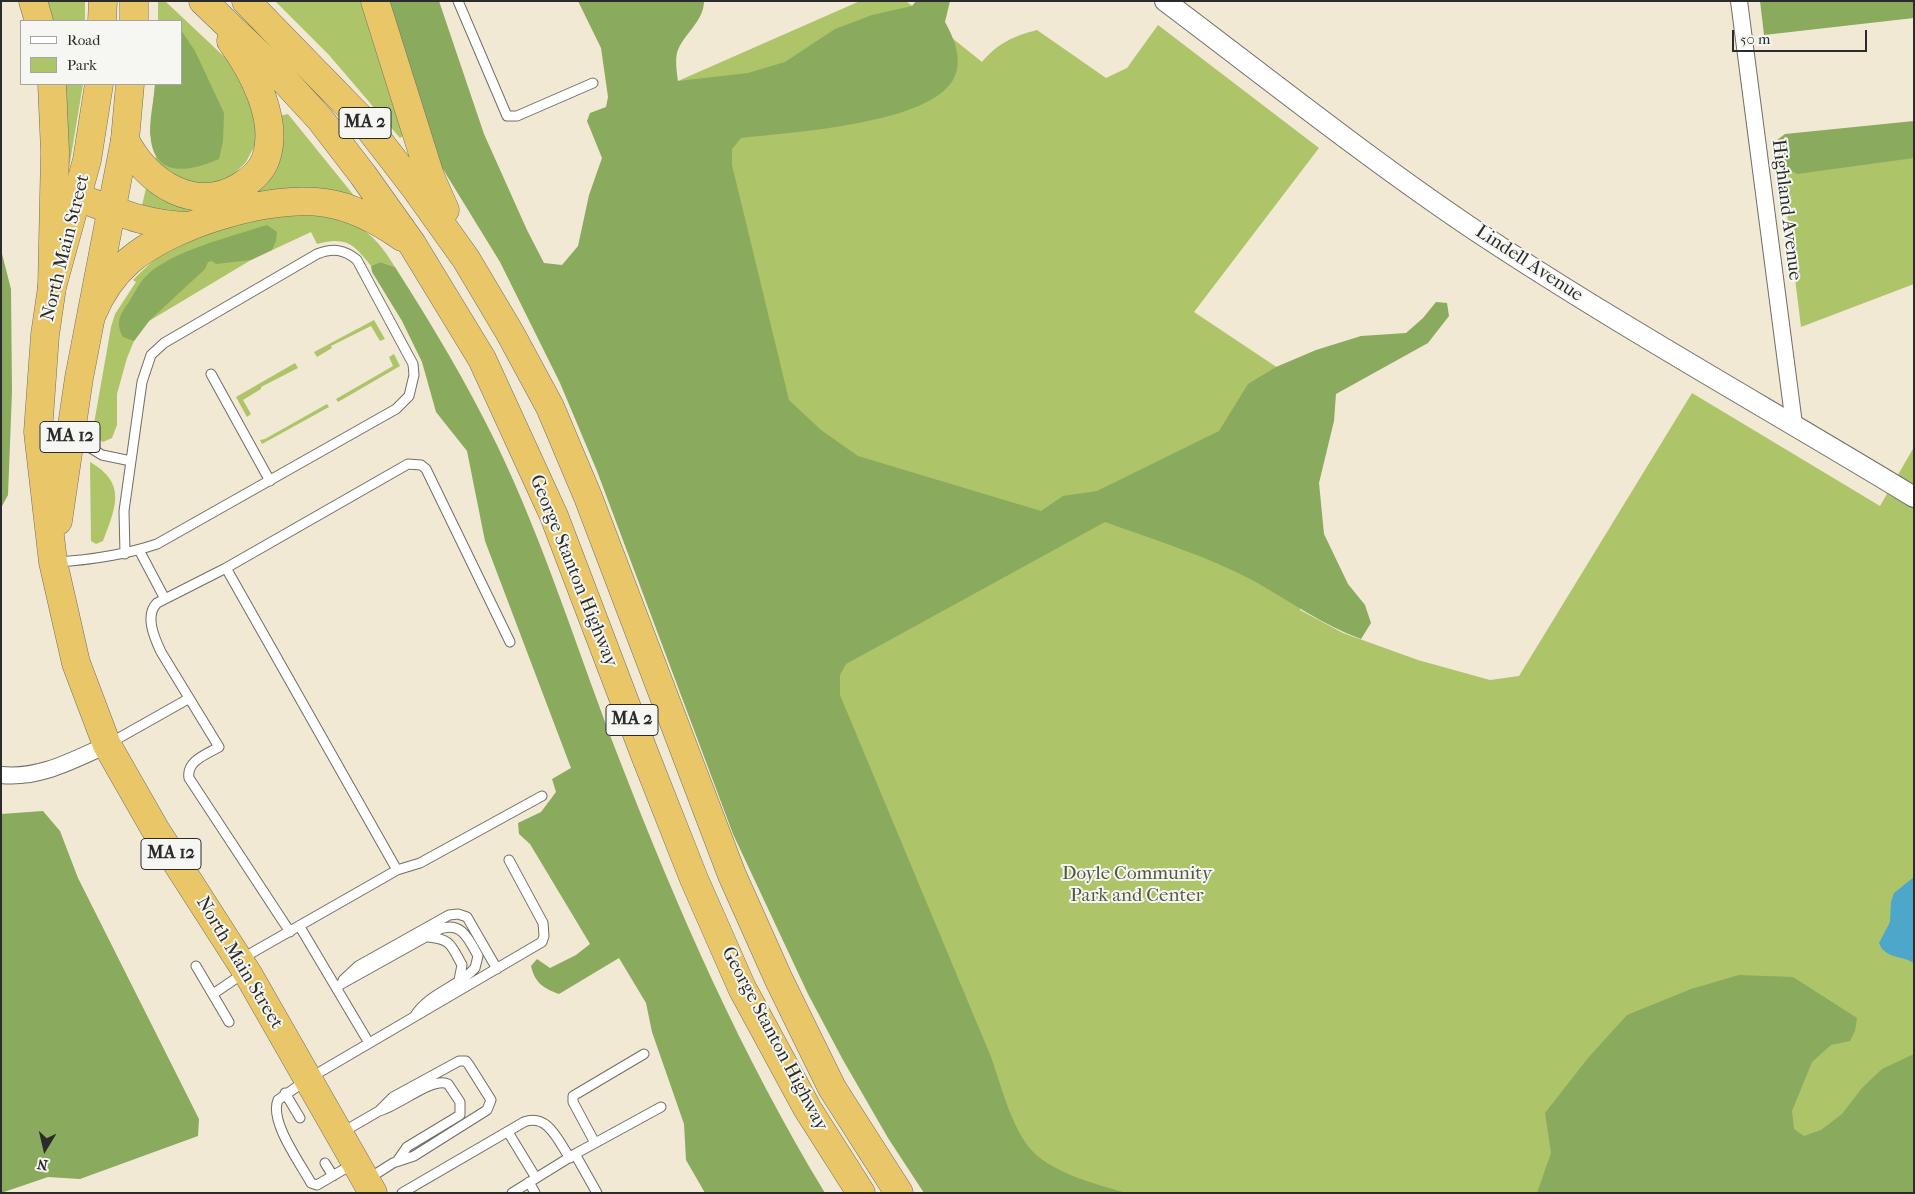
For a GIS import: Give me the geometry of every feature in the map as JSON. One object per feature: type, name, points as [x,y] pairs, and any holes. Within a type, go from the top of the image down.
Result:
[{"type":"highway","points":[[33,1],[39,20]]},
{"type":"highway","points":[[102,20],[103,1]]},
{"type":"highway","points":[[125,140],[146,171],[173,191],[199,197],[210,197],[237,189],[252,178],[265,160],[268,144],[267,124],[259,91],[241,55],[203,1]]},
{"type":"highway","name":"George Stanton Highway","points":[[203,1],[272,67],[320,119],[363,174],[412,244],[482,359],[554,516],[652,773],[742,988],[807,1108],[861,1193]]},
{"type":"highway","name":"George Stanton Highway","points":[[246,1],[365,123],[416,189],[466,259],[550,407],[588,497],[732,875],[779,980],[832,1088],[899,1193]]},
{"type":"highway","points":[[375,1],[430,176],[466,259]]},
{"type":"highway","points":[[52,85],[55,152],[52,287]]},
{"type":"highway","name":"North Main Street","points":[[99,85],[87,160],[52,287],[45,335],[38,432],[53,562],[76,663],[107,745],[155,829],[243,966],[296,1086],[339,1134],[357,1178]]},
{"type":"highway","name":"North Main Street","points":[[53,562],[70,435],[125,140],[130,85]]},
{"type":"highway","points":[[77,197],[152,223],[190,226]]},
{"type":"highway","points":[[92,314],[103,293],[130,261],[190,226],[272,203],[311,201],[337,205],[383,224],[412,244]]},
{"type":"street","name":"Lindell Avenue","points":[[1165,1],[1309,111],[1470,226],[1613,317],[1914,497]]},
{"type":"street","name":"Highland Avenue","points":[[1739,1],[1794,424]]},
{"type":"street","points":[[1,774],[21,776],[39,773],[107,745]]},
{"type":"lane","points":[[458,1],[506,116],[517,116],[594,83]]},
{"type":"lane","points":[[53,562],[90,560],[125,554],[157,544],[396,409],[405,402],[413,384],[413,369],[410,358],[357,260],[340,250],[333,249],[317,254],[156,349],[151,355],[142,382],[131,460],[123,528],[125,554]]},
{"type":"lane","points":[[211,374],[270,481]]},
{"type":"lane","points":[[70,435],[102,455],[131,460]]},
{"type":"lane","points":[[290,932],[189,778],[188,773],[193,762],[219,747],[188,699],[154,635],[152,610],[157,603],[226,568],[408,464],[420,465],[426,469],[510,642]]},
{"type":"lane","points":[[139,550],[165,599]]},
{"type":"lane","points":[[226,568],[398,870]]},
{"type":"lane","points":[[107,745],[188,699]]},
{"type":"lane","points":[[213,994],[243,966],[290,932],[398,870],[420,863],[542,796]]},
{"type":"lane","points":[[379,1111],[393,1097],[463,1060],[469,1064],[491,1100],[487,1110],[414,1156],[398,1160],[357,1178],[317,1185],[312,1183],[276,1116],[278,1100],[296,1086],[537,947],[544,936],[543,923],[509,860]]},
{"type":"lane","points":[[336,987],[358,966],[448,915],[454,914],[467,917],[497,970]]},
{"type":"lane","points":[[300,927],[370,1043]]},
{"type":"lane","points":[[336,987],[446,927],[460,929],[465,933],[478,956],[478,961],[470,973],[428,1000],[420,1007],[414,1017]]},
{"type":"lane","points":[[427,937],[445,939],[451,944],[462,965],[459,980]]},
{"type":"lane","points":[[196,966],[230,1022]]},
{"type":"lane","points":[[595,1143],[573,1102],[574,1096],[644,1054]]},
{"type":"lane","points":[[339,1134],[379,1111],[399,1104],[435,1082],[448,1084],[460,1102],[460,1115],[407,1147],[398,1160]]},
{"type":"lane","points":[[296,1086],[300,1118]]},
{"type":"lane","points":[[512,1193],[572,1156],[661,1107]]},
{"type":"lane","points":[[402,1193],[530,1120],[539,1120],[544,1122],[572,1156],[597,1193]]},
{"type":"lane","points":[[508,1132],[532,1180],[535,1193]]},
{"type":"lane","points":[[325,1163],[357,1178]]},
{"type":"green space","points":[[44,1],[85,1],[85,20],[51,20]]},
{"type":"green space","points":[[158,1],[165,1],[233,65],[248,88],[258,126],[255,145],[246,162],[221,183],[182,184],[154,161],[156,157],[150,133],[155,85],[182,85],[182,20],[158,20]]},
{"type":"green space","points":[[275,1],[364,1],[406,134],[400,138],[329,55]]},
{"type":"green space","points":[[383,1],[439,1],[484,134],[527,230],[544,263],[562,265],[578,246],[589,195],[602,158],[587,121],[590,113],[606,107],[608,97],[601,48],[578,1],[704,1],[703,9],[697,22],[683,40],[677,53],[678,81],[748,73],[785,62],[835,29],[872,15],[912,6],[916,1],[950,1],[945,22],[952,35],[958,65],[953,80],[938,95],[915,107],[887,117],[855,124],[741,138],[732,149],[732,165],[789,400],[821,430],[858,456],[1041,511],[1063,496],[1097,491],[1219,431],[1248,384],[1276,367],[1316,350],[1361,336],[1406,333],[1423,318],[1436,302],[1447,303],[1449,316],[1428,343],[1336,394],[1334,421],[1319,483],[1324,534],[1348,584],[1365,605],[1371,623],[1361,639],[1319,620],[1236,572],[1181,549],[1105,522],[846,664],[840,675],[840,695],[991,1057],[1006,1103],[1016,1126],[1028,1146],[1047,1163],[1073,1176],[1127,1193],[924,1193],[888,1138],[808,994],[733,834],[597,471],[560,383],[500,262],[441,166]]},
{"type":"green space","name":"Doyle Community Park and Center","points":[[860,1],[906,1],[982,62],[988,55],[1007,41],[1037,30],[1106,78],[1127,68],[1158,25],[1319,148],[1194,312],[1314,392],[1300,610],[1343,633],[1418,660],[1490,680],[1519,676],[1692,393],[1880,506],[1914,447],[1914,1193],[957,1193],[905,1136],[797,858],[717,729],[678,81]]},
{"type":"green space","points":[[1760,1],[1914,1],[1914,18],[1764,35]]},
{"type":"green space","points":[[182,32],[195,51],[224,113],[223,141],[219,159],[188,168],[178,169],[169,167],[161,162],[155,153],[151,141],[150,127],[155,85],[182,85]]},
{"type":"green space","points":[[63,85],[83,85],[69,168],[67,168]]},
{"type":"green space","points":[[288,114],[360,203],[268,196],[249,192],[279,116]]},
{"type":"green space","points":[[1914,121],[1914,158],[1797,174],[1780,164],[1777,140],[1785,134]]},
{"type":"green space","points":[[1914,142],[1914,284],[1801,327],[1780,157]]},
{"type":"green space","points":[[146,188],[172,203],[202,209],[203,213],[141,210]]},
{"type":"green space","points":[[311,214],[339,220],[360,228],[378,243],[395,267],[380,262],[371,266],[354,247],[342,242],[335,241],[317,244],[311,232],[251,260],[149,321],[134,341],[127,358],[117,394],[117,425],[112,438],[103,442],[92,435],[111,327],[115,314],[136,282],[133,280],[167,251],[205,233],[257,219]]},
{"type":"green space","points":[[267,225],[277,232],[272,250],[251,260],[216,264],[212,261],[208,262],[205,269],[149,321],[134,341],[123,337],[119,327],[121,315],[141,282],[157,267],[203,245]]},
{"type":"green space","points":[[1,250],[11,289],[12,391],[8,495],[1,508]]},
{"type":"green space","points":[[380,262],[395,267],[449,354],[497,445],[531,523],[620,761],[688,927],[766,1089],[825,1193],[705,1193],[686,1160],[684,1124],[652,1032],[646,1003],[619,958],[559,994],[544,987],[535,977],[531,966],[537,959],[550,968],[576,955],[590,944],[530,844],[519,834],[518,823],[541,812],[556,792],[552,779],[571,768],[485,541],[467,451],[436,412],[422,362],[402,321],[372,272],[371,266]]},
{"type":"green space","points":[[374,320],[385,339],[380,341],[371,326],[331,346],[332,348],[317,357],[314,352]]},
{"type":"green space","points":[[394,354],[400,366],[338,402],[336,399],[393,366],[389,357]]},
{"type":"green space","points":[[295,363],[298,368],[261,387],[261,389],[243,400],[251,414],[247,417],[236,397]]},
{"type":"green space","points":[[327,404],[329,407],[262,444],[260,440]]},
{"type":"green space","points":[[90,462],[102,470],[109,478],[114,487],[115,497],[112,517],[103,541],[96,544],[91,541]]},
{"type":"green space","points":[[43,811],[60,831],[78,878],[199,1119],[198,1136],[80,1179],[48,1177],[1,1193],[1,814]]},
{"type":"green space","points":[[1739,975],[1793,977],[1857,1018],[1855,1031],[1850,1041],[1831,1045],[1812,1062],[1792,1111],[1794,1129],[1804,1136],[1821,1130],[1842,1114],[1862,1088],[1882,1069],[1914,1054],[1914,1193],[1537,1193],[1551,1153],[1545,1113],[1588,1058],[1627,1015],[1691,989]]},
{"type":"water","points":[[1914,877],[1914,963],[1885,952],[1879,943],[1890,922],[1891,902],[1894,893]]}]
